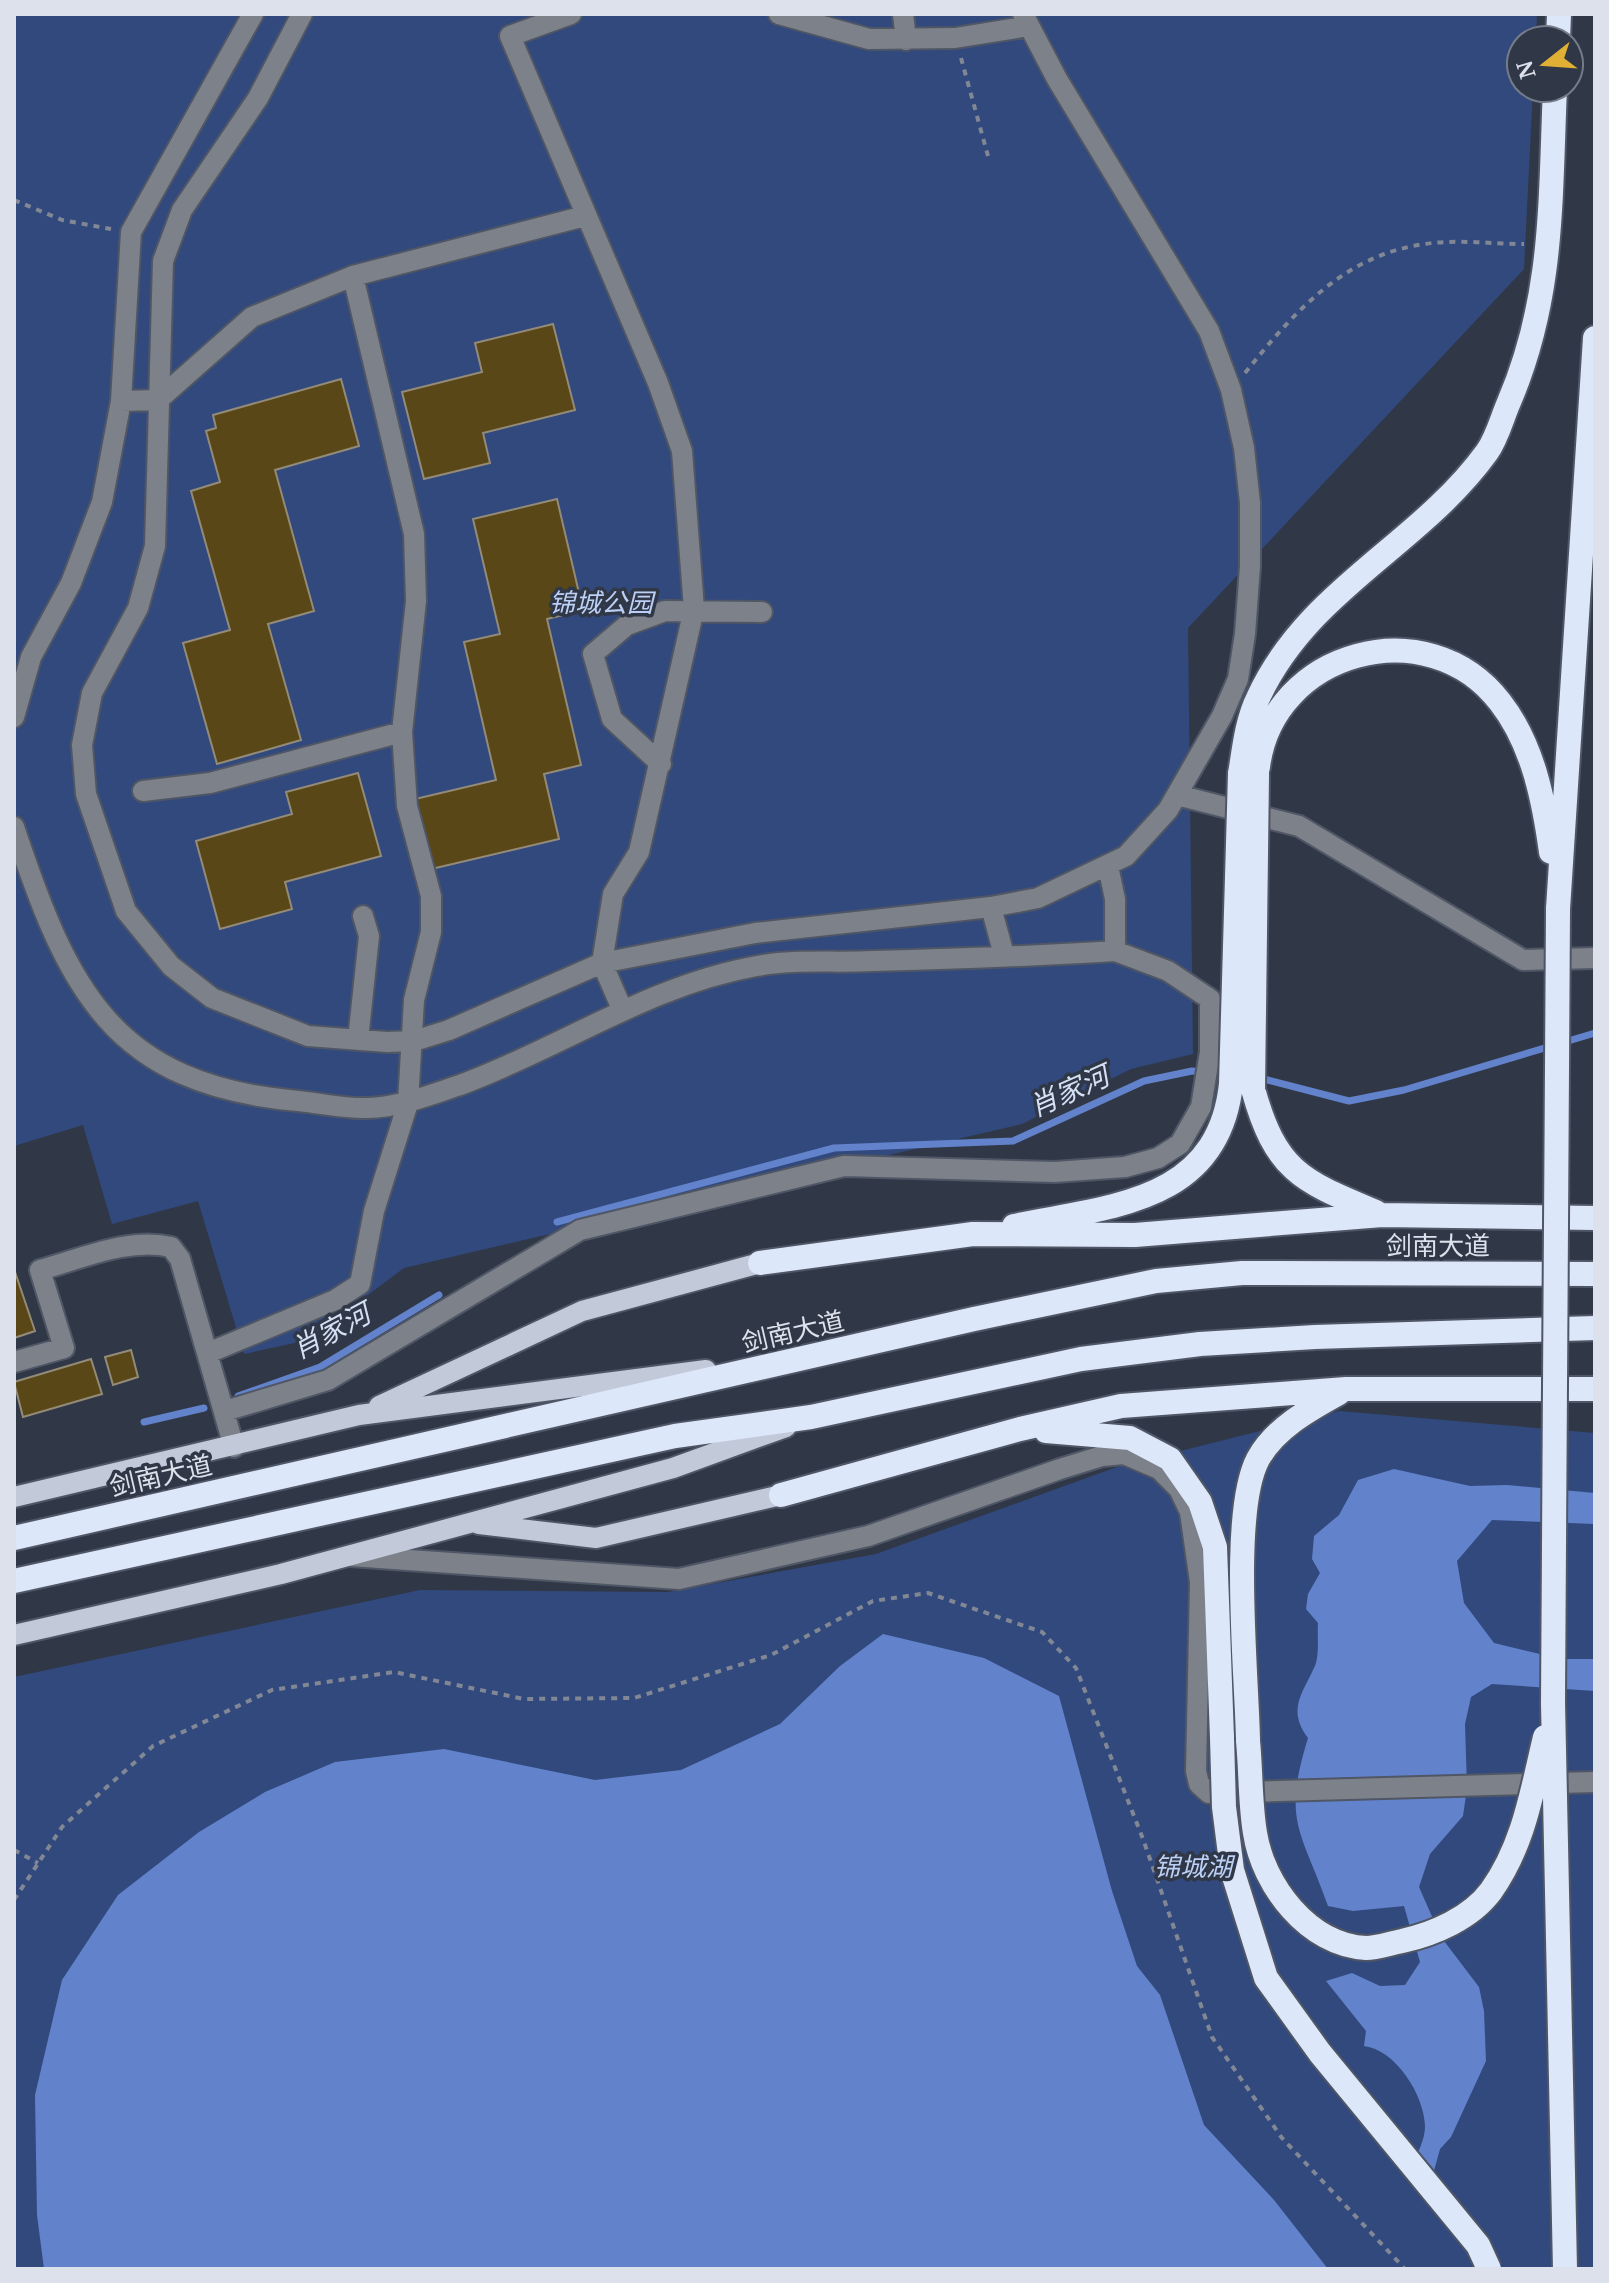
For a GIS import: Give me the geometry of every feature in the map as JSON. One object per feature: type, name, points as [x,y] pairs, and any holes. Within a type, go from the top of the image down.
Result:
[{"type":"highway","points":[[1382,1215],[1311,1185],[1278,1153],[1242,1087],[1248,774],[1256,700],[1299,631],[1337,592],[1437,509],[1488,450],[1526,363],[1543,296],[1554,104]]},
{"type":"highway","points":[[1565,2269],[1553,1703],[1558,909],[1595,338]]},
{"type":"highway","points":[[1248,774],[1278,710],[1298,686],[1321,670],[1379,650],[1410,650],[1438,659],[1470,675],[1499,701],[1518,733],[1544,796],[1558,909]]},
{"type":"highway","points":[[760,1263],[973,1234],[1121,1204],[1167,1189],[1211,1149],[1229,1107],[1242,1087]]},
{"type":"highway","points":[[973,1234],[1135,1235],[1382,1215],[1595,1218]]},
{"type":"highway","name":"剑南大道","points":[[14,1538],[1156,1281],[1242,1273],[1595,1274]]},
{"type":"highway","points":[[14,1581],[675,1436],[811,1417],[1081,1359],[1200,1344],[1595,1328]]},
{"type":"highway","points":[[1346,1389],[1295,1418],[1258,1459],[1243,1520],[1248,1741],[1255,1834],[1266,1871],[1293,1912],[1328,1937],[1366,1948],[1407,1940],[1452,1925],[1490,1893],[1522,1837],[1553,1703]]},
{"type":"highway","points":[[781,1495],[1020,1429],[1121,1406],[1346,1389],[1595,1389]]},
{"type":"highway","points":[[1020,1429],[1130,1438],[1170,1459],[1200,1502],[1215,1547],[1224,1807],[1232,1870],[1266,1978],[1320,2053],[1478,2245],[1489,2269]]},
{"type":"main road","points":[[359,1415],[582,1311],[760,1263]]},
{"type":"main road","points":[[14,1497],[359,1415],[805,1358]]},
{"type":"main road","points":[[14,1635],[347,1556],[673,1468],[811,1417]]},
{"type":"main road","points":[[467,1523],[596,1538],[781,1495]]},
{"type":"street","points":[[14,717],[31,657],[71,583],[102,502],[121,401],[131,232],[253,14]]},
{"type":"street","points":[[302,14],[258,98],[182,210],[163,261],[155,546],[138,608],[92,693],[82,745],[86,794],[126,911],[171,966],[212,998],[308,1036],[414,1041],[449,1030],[602,963],[755,933],[991,907],[1038,898],[1126,856],[1177,795],[1222,716],[1238,679],[1245,634],[1250,503],[1244,448],[1231,390],[1209,331],[1026,18],[955,38],[906,40],[869,39],[779,14]]},
{"type":"street","points":[[571,14],[510,36],[658,383],[682,451],[694,609],[639,852],[613,894],[602,963],[622,1009]]},
{"type":"street","points":[[903,14],[906,40]]},
{"type":"street","points":[[164,175],[196,187]]},
{"type":"street","points":[[121,401],[158,400],[252,317],[353,276],[585,216]]},
{"type":"street","points":[[208,1353],[310,1311],[360,1284],[374,1211],[408,1103],[414,1000],[431,932],[431,896],[407,806],[402,732],[416,601],[414,534],[353,276]]},
{"type":"street","points":[[661,764],[612,719],[593,654],[627,625],[665,611],[762,612]]},
{"type":"street","points":[[143,791],[210,783],[402,732]]},
{"type":"street","points":[[1177,795],[1299,826],[1523,960],[1595,958]]},
{"type":"street","points":[[14,827],[43,907],[77,979],[104,1021],[134,1048],[179,1073],[244,1096],[366,1108],[408,1103],[517,1062],[622,1009],[758,965],[1115,951],[1168,971],[1197,987],[1210,999],[1209,1058],[1201,1107],[1180,1144],[1158,1158],[1125,1167],[1055,1172],[844,1166],[580,1230],[328,1380],[225,1411]]},
{"type":"street","points":[[1108,866],[1115,899],[1115,951]]},
{"type":"street","points":[[991,907],[1004,955]]},
{"type":"street","points":[[358,1040],[369,936],[363,916]]},
{"type":"street","points":[[787,931],[788,964]]},
{"type":"street","points":[[14,1362],[64,1348],[40,1270],[113,1249],[152,1243],[171,1247],[180,1259],[234,1447]]},
{"type":"street","points":[[347,1556],[679,1579],[868,1536],[1060,1469],[1102,1456],[1124,1454],[1159,1469],[1179,1489],[1190,1512],[1200,1582],[1196,1771],[1199,1784],[1209,1793],[1595,1782]]},
{"type":"path","points":[[955,38],[988,156]]},
{"type":"path","points":[[14,200],[62,220],[131,232]]},
{"type":"path","points":[[1231,390],[1286,322],[1324,286],[1366,259],[1426,244],[1525,244]]},
{"type":"path","points":[[14,1900],[62,1827],[153,1746],[272,1690],[394,1672],[524,1699],[634,1698],[771,1655],[873,1601],[928,1593],[1042,1632],[1076,1668],[1143,1839],[1212,2037],[1282,2138],[1405,2269]]},
{"type":"path","points":[[14,1850],[38,1863]]},
{"type":"green space","name":"锦城公园","points":[[14,14],[1537,14],[1537,24],[1505,24],[1505,104],[1532,104],[1524,269],[1188,628],[1193,1054],[1131,1069],[1022,1124],[404,1268],[308,1340],[244,1354],[198,1201],[112,1224],[83,1125],[14,1146]]},
{"type":"green space","name":"锦城湖","points":[[1339,1411],[1595,1433],[1595,2269],[14,2269],[14,1677],[420,1590],[668,1592],[876,1554],[1117,1467]]},
{"type":"shaded area","points":[[1394,1469],[1470,1486],[1507,1485],[1595,1493],[1595,1524],[1492,1520],[1457,1561],[1464,1603],[1494,1643],[1561,1659],[1595,1659],[1595,1691],[1492,1684],[1471,1697],[1465,1724],[1467,1788],[1463,1816],[1430,1854],[1419,1887],[1441,1937],[1479,1987],[1484,2011],[1486,2061],[1451,2137],[1440,2149],[1432,2178],[1413,2187],[1412,2171],[1425,2126],[1420,2101],[1397,2065],[1376,2049],[1364,2046],[1366,2031],[1326,1981],[1352,1973],[1380,1986],[1405,1985],[1420,1962],[1404,1906],[1353,1911],[1328,1906],[1303,1841],[1296,1808],[1296,1789],[1308,1738],[1298,1719],[1299,1702],[1318,1652],[1318,1623],[1306,1609],[1308,1594],[1320,1573],[1312,1559],[1314,1536],[1339,1515],[1358,1480]]},
{"type":"shaded area","name":"锦城湖","points":[[883,1634],[984,1658],[1059,1696],[1112,1891],[1137,1966],[1160,1995],[1204,2125],[1274,2200],[1328,2269],[44,2269],[37,2215],[35,2095],[62,1980],[118,1895],[199,1832],[265,1792],[335,1762],[444,1749],[595,1780],[681,1770],[780,1724],[840,1666]]},
{"type":"building","points":[[553,324],[575,410],[483,433],[490,463],[424,479],[402,392],[482,372],[475,343]]},
{"type":"building","points":[[341,379],[359,446],[275,470],[314,611],[268,624],[301,740],[217,764],[183,643],[230,630],[191,491],[220,482],[206,431],[216,428],[213,415]]},
{"type":"building","points":[[557,499],[583,610],[547,619],[581,765],[544,774],[559,839],[427,870],[411,800],[496,780],[464,642],[500,634],[473,519]]},
{"type":"building","points":[[358,773],[381,856],[285,882],[292,909],[220,929],[196,841],[292,814],[286,792]]},
{"type":"building","points":[[14,1269],[35,1331],[14,1338]]},
{"type":"building","points":[[131,1350],[138,1377],[113,1385],[105,1357]]},
{"type":"building","points":[[91,1359],[102,1394],[23,1417],[14,1382]]},
{"type":"waterway","name":"肖家河","points":[[1256,1077],[1349,1101],[1404,1090],[1595,1033]]},
{"type":"waterway","name":"肖家河","points":[[557,1222],[834,1148],[1013,1141],[1144,1081],[1192,1071],[1227,1074]]},
{"type":"waterway","name":"肖家河","points":[[238,1396],[320,1367],[439,1295]]},
{"type":"waterway","name":"肖家河","points":[[144,1422],[204,1408]]}]
